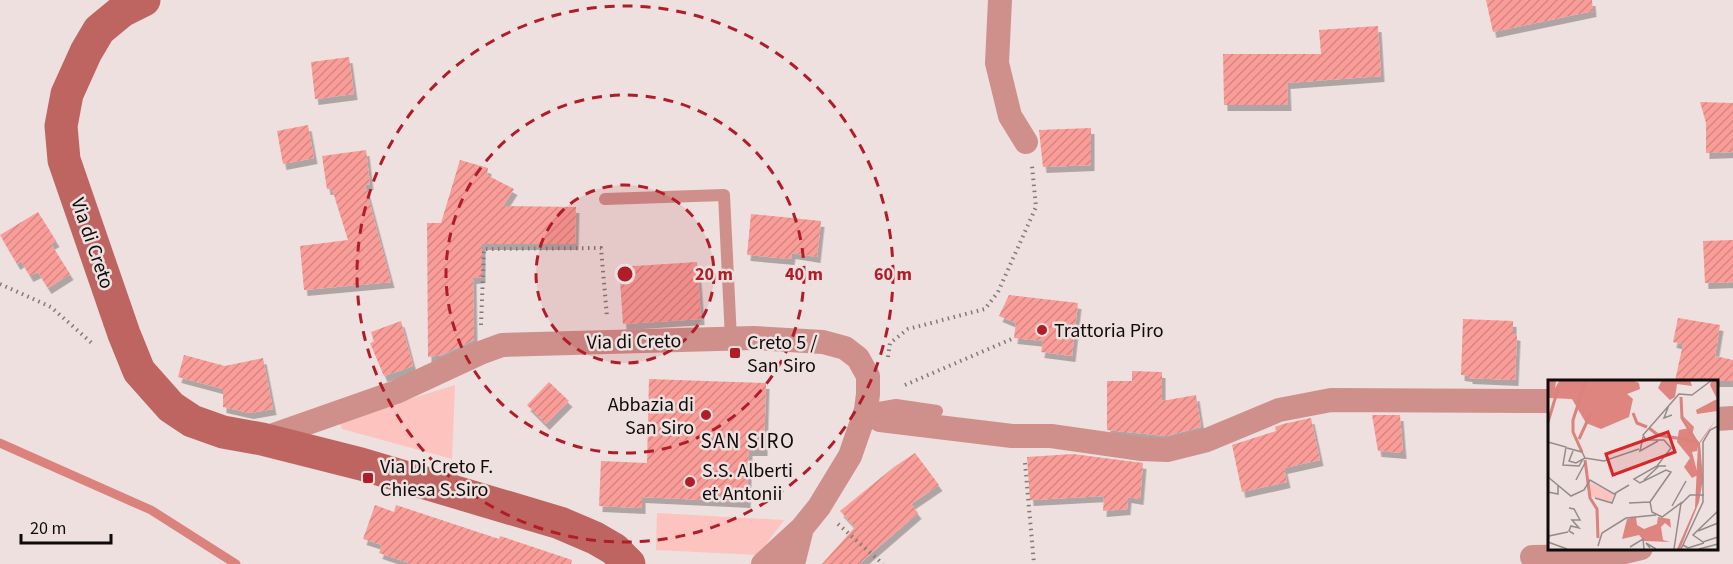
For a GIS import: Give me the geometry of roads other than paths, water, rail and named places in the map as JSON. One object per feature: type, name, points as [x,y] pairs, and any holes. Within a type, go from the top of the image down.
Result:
[{"type":"main road","name":"Via di Creto","points":[[144,0],[122,10],[99,30],[67,94],[62,126],[64,160],[139,371],[171,407],[192,421],[223,432],[262,439],[358,472],[560,523],[596,537],[614,549],[629,564]]},
{"type":"street","points":[[1000,0],[998,63],[1010,116],[1026,142]]},
{"type":"street","name":"Via di Creto","points":[[262,439],[396,392],[502,345],[731,339],[823,342],[845,348],[858,358],[868,376],[866,410],[850,456],[819,507],[802,528],[763,564]]},
{"type":"street","points":[[866,410],[880,420],[1012,436],[1051,436],[1142,449],[1167,450],[1207,440],[1279,410],[1331,400],[1548,401]]},
{"type":"street","points":[[1718,419],[1733,418]]},
{"type":"street","points":[[793,564],[802,528]]},
{"type":"street","points":[[1532,557],[1608,556],[1637,549]]},
{"type":"street","points":[[1650,564],[1657,549]]},
{"type":"lane","points":[[605,199],[724,195],[731,339]]},
{"type":"lane","points":[[866,410],[896,405],[937,411]]},
{"type":"waterway","points":[[0,443],[151,510],[236,564]]},
{"type":"place","name":"Trattoria Piro","points":[[1042,330]]},
{"type":"place","name":"Creto 5 / San Siro","points":[[735,353]]},
{"type":"place","name":"Abbazia di San Siro","points":[[706,415]]},
{"type":"place","name":"Via Di Creto F. Chiesa S.Siro","points":[[368,478]]},
{"type":"place","name":"S.S. Alberti et Antonii","points":[[690,482]]},
{"type":"district","name":"SAN SIRO","points":[[748,441]]}]
